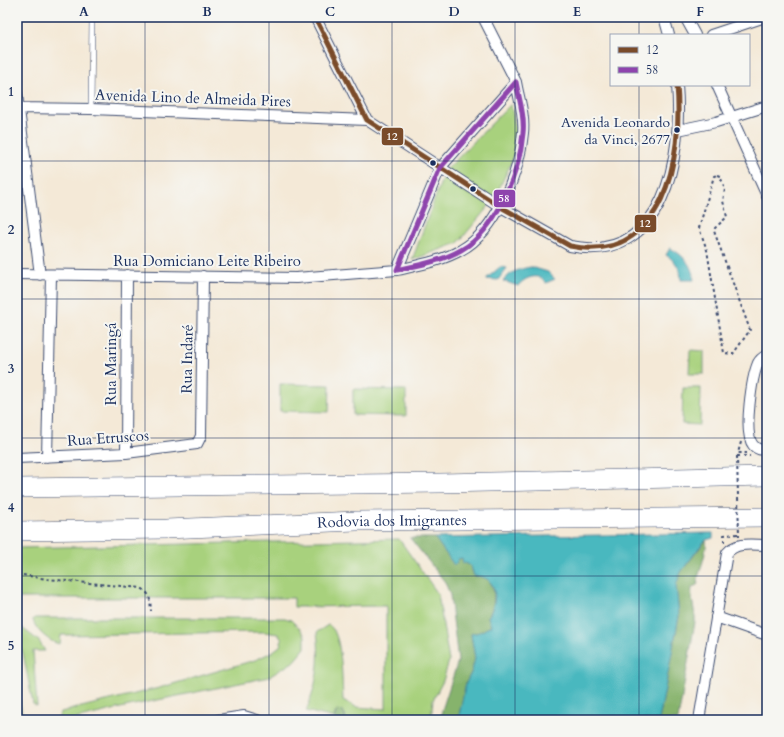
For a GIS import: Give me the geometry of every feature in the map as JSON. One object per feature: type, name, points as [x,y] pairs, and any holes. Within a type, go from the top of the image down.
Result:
[{"type":"highway","points":[[17,488],[440,483],[767,476]]},
{"type":"highway","name":"Rodovia dos Imigrantes","points":[[17,531],[166,529],[356,521],[767,517]]},
{"type":"street","points":[[315,17],[367,120],[500,207],[570,246],[593,249],[607,248],[619,244],[639,230],[652,218],[660,203],[670,173],[678,130],[677,86]]},
{"type":"street","name":"Rua Domiciano Leite Ribeiro","points":[[17,274],[51,276],[127,275],[296,278],[398,270],[435,261],[462,250],[484,231],[500,207],[520,158],[523,132],[522,113],[516,82],[483,17]]},
{"type":"street","points":[[664,17],[669,34]]},
{"type":"street","points":[[685,17],[694,34]]},
{"type":"street","points":[[714,34],[764,17]]},
{"type":"street","points":[[398,270],[440,168],[516,82]]},
{"type":"street","points":[[717,86],[767,196]]},
{"type":"street","points":[[17,94],[40,275]]},
{"type":"street","points":[[678,130],[732,117],[767,106]]},
{"type":"street","name":"Avenida Lino de Almeida Pires","points":[[18,108],[91,109],[367,120]]},
{"type":"street","name":"Rua Maringá","points":[[126,453],[127,275]]},
{"type":"street","points":[[47,456],[51,276]]},
{"type":"street","name":"Rua Indaré","points":[[199,442],[201,436],[202,276]]},
{"type":"street","points":[[767,355],[762,357],[757,368],[747,419],[752,444],[756,448],[767,450]]},
{"type":"street","name":"Rua Etruscos","points":[[17,458],[126,453],[192,446],[199,442]]},
{"type":"street","points":[[699,720],[727,553],[738,545],[767,546]]},
{"type":"street","points":[[716,617],[767,635]]},
{"type":"street","points":[[218,720],[244,716],[257,720]]},
{"type":"lane","points":[[91,109],[92,17]]},
{"type":"path","points":[[714,176],[720,176],[725,189],[722,200],[727,217],[715,228],[714,231],[750,330],[733,354],[730,355],[724,353],[707,250],[699,228],[714,176]]},
{"type":"path","points":[[724,542],[724,535],[739,535],[737,456]]},
{"type":"path","points":[[17,574],[47,579],[141,588],[146,590],[150,596],[151,611]]},
{"type":"green space","points":[[511,104],[519,147],[493,201],[458,243],[412,260],[445,171]]},
{"type":"green space","points":[[690,350],[704,351],[704,374],[689,374]]},
{"type":"green space","points":[[280,384],[330,385],[329,412],[280,411]]},
{"type":"green space","points":[[683,388],[701,388],[700,425],[682,424]]},
{"type":"green space","points":[[353,389],[406,390],[406,416],[353,415]]},
{"type":"green space","points":[[410,538],[435,538],[454,565],[458,559],[462,558],[463,563],[468,564],[471,567],[474,576],[482,576],[488,579],[493,590],[493,605],[488,617],[491,626],[480,632],[471,634],[475,658],[472,671],[466,683],[458,720],[441,720],[442,710],[458,661],[450,595],[445,582]]},
{"type":"green space","points":[[399,539],[438,594],[449,661],[443,681],[433,700],[431,720],[346,720],[345,714],[335,713],[334,718],[306,711],[313,692],[317,672],[319,652],[317,632],[328,625],[333,629],[337,637],[339,647],[343,700],[356,707],[386,709],[386,606],[294,607],[294,598],[17,598],[17,548]]},
{"type":"green space","points":[[706,540],[705,554],[697,581],[698,584],[692,588],[695,622],[678,720],[659,720],[679,616],[676,585],[681,572]]},
{"type":"green space","points":[[285,618],[291,620],[305,636],[305,648],[293,662],[269,677],[129,706],[71,720],[59,720],[61,712],[159,688],[255,660],[272,652],[280,646],[282,640],[278,634],[264,632],[61,635],[60,644],[47,638],[39,631],[34,623],[33,619]]},
{"type":"green space","points":[[17,624],[39,641],[45,651],[33,651],[37,706],[33,704],[23,653],[17,640]]},
{"type":"green space","points":[[17,695],[19,695],[23,720],[17,720]]},
{"type":"green space","points":[[337,710],[343,711],[346,720],[336,720],[334,718]]},
{"type":"water","points":[[670,248],[679,254],[689,265],[694,280],[681,280],[680,272],[677,266],[673,260],[666,255]]},
{"type":"water","points":[[500,267],[507,268],[498,280],[486,279]]},
{"type":"water","points":[[531,267],[548,272],[555,279],[546,283],[540,278],[532,277],[524,280],[518,286],[503,281],[516,271]]},
{"type":"water","points":[[713,533],[713,538],[706,540],[701,545],[681,572],[676,585],[679,616],[659,720],[458,720],[466,683],[472,671],[475,658],[471,634],[480,632],[491,626],[488,617],[492,611],[495,597],[492,584],[488,580],[482,577],[474,576],[471,567],[466,563],[463,563],[462,558],[458,559],[454,565],[435,538]]},
{"type":"transit line","name":"12","points":[[315,17],[367,120],[501,207],[570,246],[602,247],[628,239],[647,222],[661,199],[671,172],[676,143],[678,113],[677,86]]},
{"type":"transit line","name":"58","points":[[516,82],[523,120],[521,148],[511,182],[495,215],[474,241],[454,254],[438,260],[397,270],[440,168],[516,82]]},
{"type":"place","name":"Avenida Leonardo da Vinci, 2677","points":[[677,130]]}]
